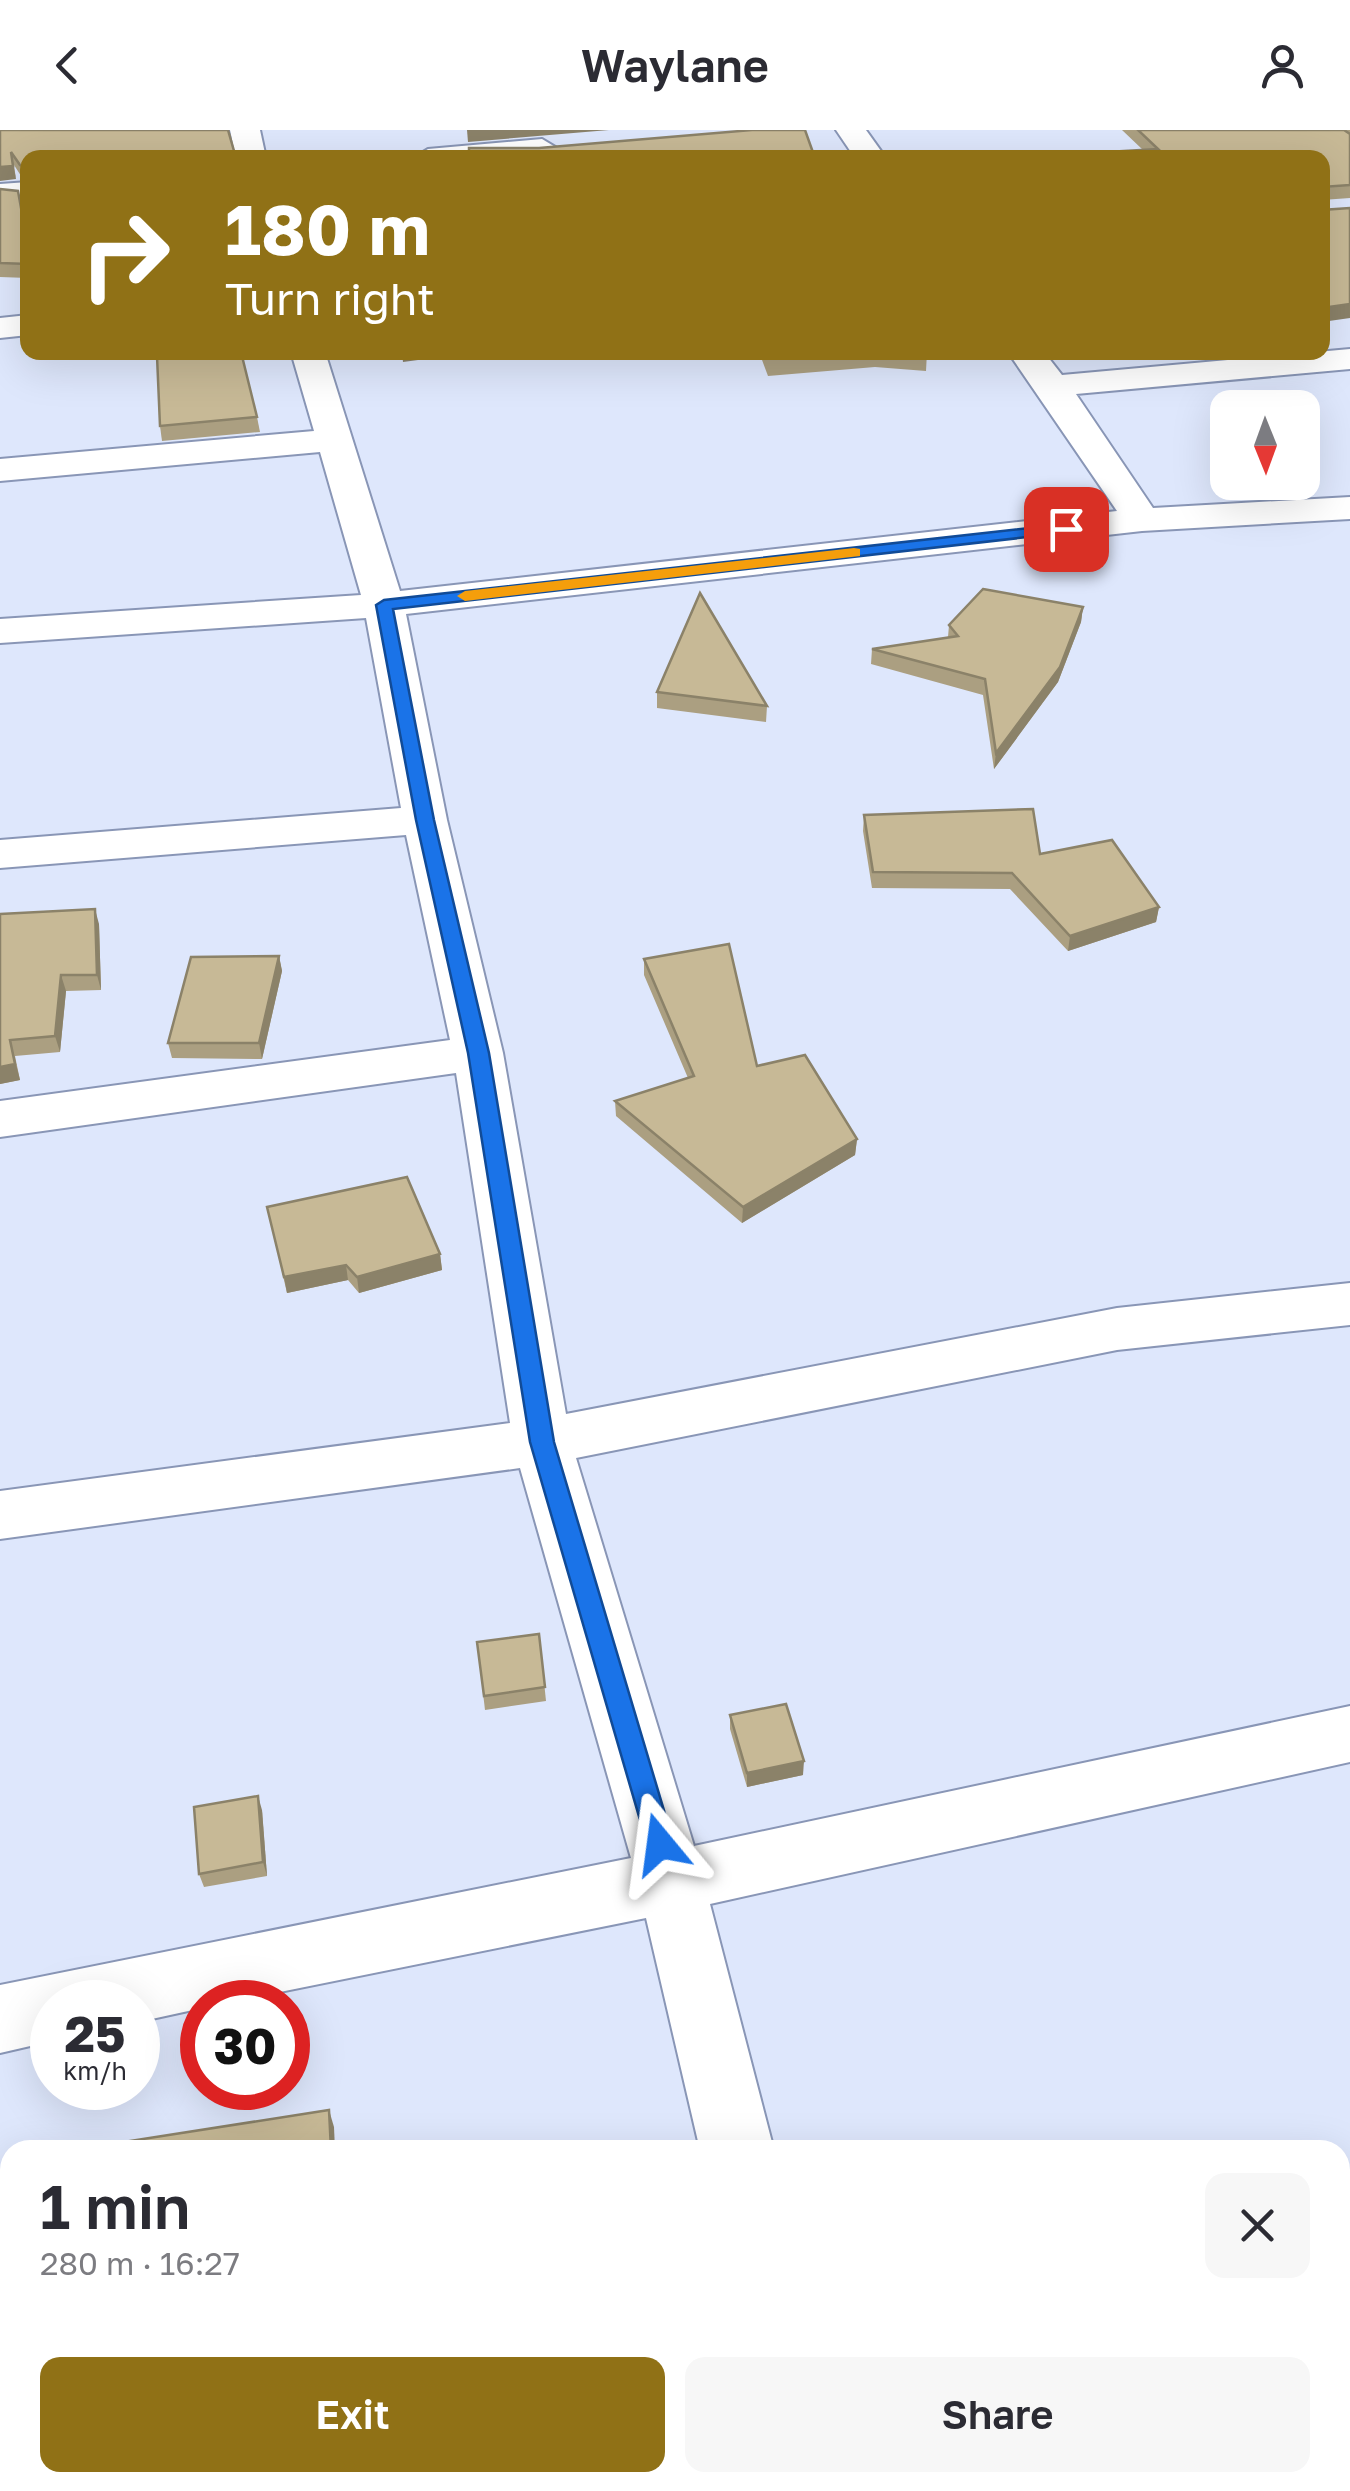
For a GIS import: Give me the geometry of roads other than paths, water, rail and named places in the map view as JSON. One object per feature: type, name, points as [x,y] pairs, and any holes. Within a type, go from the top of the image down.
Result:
[{"type":"street","points":[[519,150],[564,146]]},
{"type":"street","points":[[1053,386],[1350,359]]},
{"type":"street","points":[[310,360],[384,605],[425,820],[478,1053],[542,1442],[671,1882],[735,2140]]},
{"type":"street","points":[[1031,360],[1053,386],[1142,520]]},
{"type":"street","points":[[0,470],[333,440]]},
{"type":"street","points":[[0,632],[384,605],[1142,520],[1350,508]]},
{"type":"street","points":[[0,854],[425,820]]},
{"type":"street","points":[[0,1119],[478,1053]]},
{"type":"street","points":[[0,1515],[542,1442],[1117,1329],[1350,1304]]},
{"type":"street","points":[[160,1984],[495,1914],[671,1882],[1350,1734]]},
{"type":"street","points":[[0,2019],[30,2013]]}]
